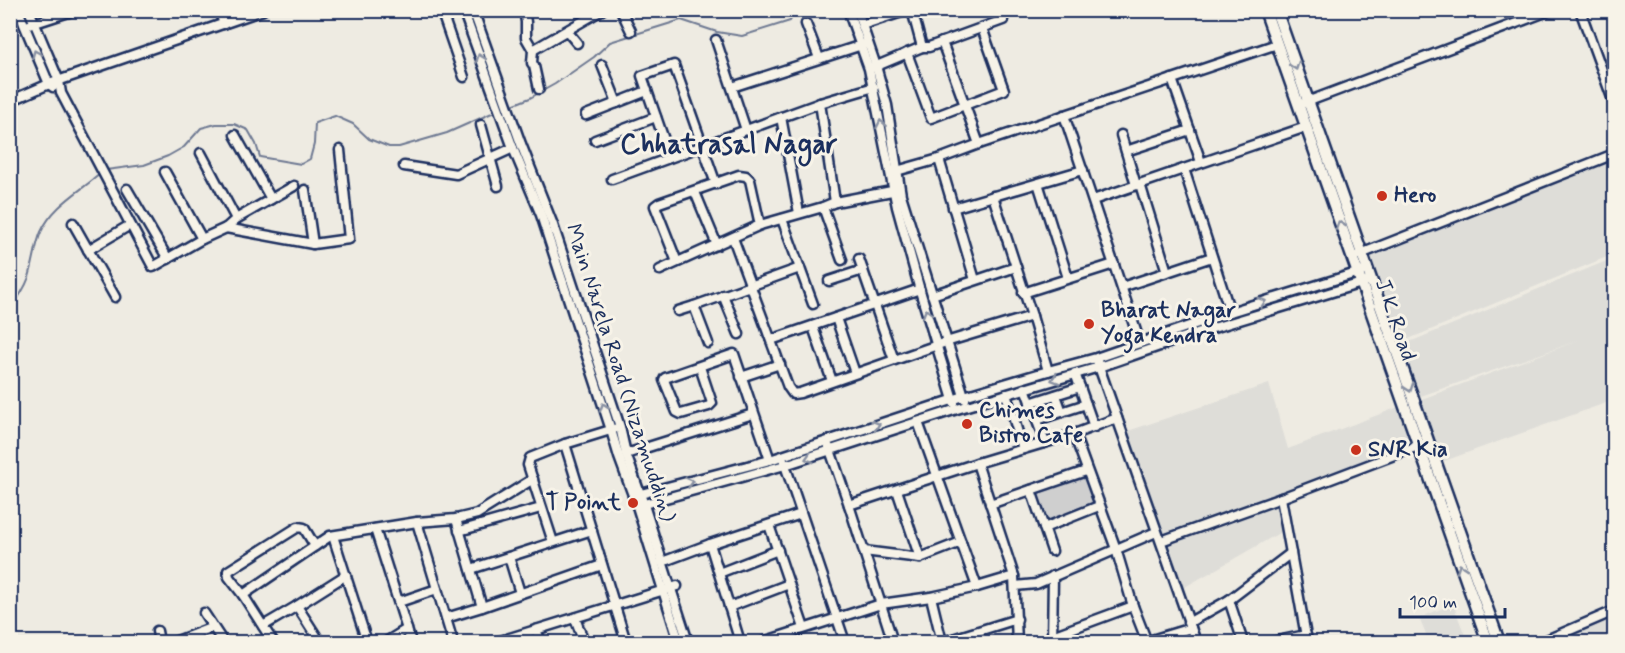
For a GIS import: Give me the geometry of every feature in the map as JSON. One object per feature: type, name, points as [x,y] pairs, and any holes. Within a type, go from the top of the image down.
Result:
[{"type":"main road","name":"J K Road","points":[[1265,10],[1303,103],[1306,127],[1357,256]]},
{"type":"main road","name":"J K Road","points":[[1276,10],[1303,103],[1488,642]]},
{"type":"main road","name":"J K Road","points":[[1420,440],[1499,642]]},
{"type":"street","points":[[18,10],[29,25],[60,81],[61,93],[153,267],[226,228],[236,219],[294,186]]},
{"type":"street","points":[[29,10],[29,25],[49,84],[61,93]]},
{"type":"street","points":[[29,25],[75,10]]},
{"type":"street","points":[[219,10],[224,24]]},
{"type":"street","points":[[10,101],[49,84],[263,10]]},
{"type":"street","points":[[441,10],[464,76]]},
{"type":"street","points":[[463,10],[502,103]]},
{"type":"street","points":[[473,10],[507,117]]},
{"type":"street","points":[[524,10],[526,38],[532,50],[532,63],[539,89]]},
{"type":"street","points":[[532,50],[602,10]]},
{"type":"street","points":[[621,10],[631,31]]},
{"type":"street","points":[[848,10],[865,44],[887,105],[897,190],[920,290],[957,409]]},
{"type":"street","points":[[857,10],[865,44]]},
{"type":"street","points":[[862,25],[908,10]]},
{"type":"street","points":[[912,10],[922,46]]},
{"type":"street","points":[[1303,103],[1551,10]]},
{"type":"street","points":[[1580,10],[1614,104]]},
{"type":"street","points":[[873,67],[922,46],[929,47],[1004,20]]},
{"type":"street","points":[[806,24],[819,58]]},
{"type":"street","points":[[907,53],[931,118],[1004,90],[982,28]]},
{"type":"street","points":[[567,31],[577,43]]},
{"type":"street","points":[[716,40],[746,130]]},
{"type":"street","points":[[942,42],[979,144]]},
{"type":"street","points":[[732,87],[865,44]]},
{"type":"street","points":[[894,172],[939,159],[1277,44]]},
{"type":"street","points":[[602,65],[617,103]]},
{"type":"street","points":[[670,157],[642,76],[674,65],[716,184]]},
{"type":"street","points":[[873,67],[874,87],[894,172]]},
{"type":"street","points":[[1172,79],[1202,162]]},
{"type":"street","points":[[612,179],[820,103],[874,87]]},
{"type":"street","points":[[586,115],[647,91]]},
{"type":"street","points":[[820,103],[835,202]]},
{"type":"street","points":[[1064,115],[1140,343]]},
{"type":"street","name":"Main Narela Road (Nizamuddin)","points":[[507,117],[513,148],[541,215],[626,454],[640,505],[670,588],[679,642]]},
{"type":"street","name":"Main Narela Road (Nizamuddin)","points":[[507,117],[521,144],[553,225],[616,429],[619,457],[637,495]]},
{"type":"street","points":[[595,140],[656,117]]},
{"type":"street","points":[[781,117],[799,213]]},
{"type":"street","points":[[481,124],[498,186]]},
{"type":"street","points":[[1093,200],[1306,127]]},
{"type":"street","points":[[1126,151],[1190,130]]},
{"type":"street","points":[[235,135],[271,199]]},
{"type":"street","points":[[1121,135],[1167,272]]},
{"type":"street","points":[[404,166],[456,174],[513,148]]},
{"type":"street","points":[[226,228],[313,244],[349,239],[340,150]]},
{"type":"street","points":[[201,153],[236,219]]},
{"type":"street","points":[[1357,256],[1614,154]]},
{"type":"street","points":[[939,159],[975,280]]},
{"type":"street","points":[[1184,169],[1230,312]]},
{"type":"street","points":[[953,208],[1083,170]]},
{"type":"street","points":[[165,172],[202,239]]},
{"type":"street","points":[[677,262],[655,206],[739,175],[746,176],[750,180],[760,225]]},
{"type":"street","points":[[1038,183],[1068,278]]},
{"type":"street","points":[[128,189],[168,259]]},
{"type":"street","points":[[305,190],[313,244]]},
{"type":"street","points":[[660,270],[760,225],[835,202],[897,190]]},
{"type":"street","points":[[897,190],[967,406]]},
{"type":"street","points":[[695,192],[717,244]]},
{"type":"street","points":[[993,196],[1048,371]]},
{"type":"street","points":[[823,207],[842,260]]},
{"type":"street","points":[[782,219],[813,304]]},
{"type":"street","points":[[73,223],[115,297]]},
{"type":"street","points":[[88,250],[130,225]]},
{"type":"street","points":[[733,238],[788,387],[793,394],[946,342],[1032,316]]},
{"type":"street","points":[[1122,287],[1212,257]]},
{"type":"street","points":[[859,259],[894,360]]},
{"type":"street","points":[[1023,293],[1114,264]]},
{"type":"street","points":[[932,295],[1016,267]]},
{"type":"street","points":[[678,311],[800,268]]},
{"type":"street","points":[[829,281],[863,270]]},
{"type":"street","points":[[640,505],[785,465],[1075,373],[1140,343],[1230,312],[1364,277]]},
{"type":"street","points":[[637,495],[770,460],[964,396],[1048,371],[1097,363],[1200,332],[1364,277]]},
{"type":"street","points":[[771,340],[920,290]]},
{"type":"street","points":[[723,295],[739,334]]},
{"type":"street","points":[[694,306],[708,343]]},
{"type":"street","points":[[836,318],[855,374]]},
{"type":"street","points":[[813,327],[832,381]]},
{"type":"street","points":[[700,367],[712,403],[681,414],[676,412],[665,378],[734,354],[770,460]]},
{"type":"street","points":[[741,377],[780,363]]},
{"type":"street","points":[[1097,363],[1196,642]]},
{"type":"street","points":[[1075,373],[1094,427]]},
{"type":"street","points":[[1030,403],[1080,387]]},
{"type":"street","points":[[1025,388],[1045,443]]},
{"type":"street","points":[[1006,394],[1023,449]]},
{"type":"street","points":[[1056,395],[1062,412]]},
{"type":"street","points":[[1037,420],[1086,404]]},
{"type":"street","points":[[626,454],[753,414]]},
{"type":"street","points":[[849,505],[1074,434],[1117,418]]},
{"type":"street","points":[[918,422],[977,587]]},
{"type":"street","points":[[553,542],[528,465],[530,458],[565,444],[616,429]]},
{"type":"street","points":[[1074,434],[1116,549],[1146,642],[1190,625],[1229,600],[1291,553]]},
{"type":"street","points":[[1161,541],[1281,498],[1420,440]]},
{"type":"street","points":[[827,441],[893,642]]},
{"type":"street","points":[[565,444],[626,642]]},
{"type":"street","points":[[782,456],[845,642]]},
{"type":"street","points":[[977,463],[1014,581],[1017,642]]},
{"type":"street","points":[[990,504],[1086,471]]},
{"type":"street","points":[[243,595],[330,536],[417,522],[456,519],[477,514],[533,479]]},
{"type":"street","points":[[897,490],[920,558]]},
{"type":"street","points":[[1031,490],[1052,550]]},
{"type":"street","points":[[1272,642],[1307,639],[1281,498]]},
{"type":"street","name":"Main Narela Road (Nizamuddin)","points":[[640,505],[662,562],[688,642]]},
{"type":"street","points":[[1044,528],[1099,506]]},
{"type":"street","points":[[459,531],[541,508]]},
{"type":"street","points":[[662,562],[801,514]]},
{"type":"street","points":[[456,519],[482,607]]},
{"type":"street","points":[[417,522],[453,642]]},
{"type":"street","points":[[769,525],[804,628]]},
{"type":"street","points":[[273,642],[229,577],[228,572],[298,527],[304,528],[315,546]]},
{"type":"street","points":[[375,529],[411,642]]},
{"type":"street","points":[[471,569],[592,530]]},
{"type":"street","points":[[763,642],[881,604],[1014,581],[1036,584],[1156,532]]},
{"type":"street","points":[[333,536],[366,642]]},
{"type":"street","points":[[864,551],[920,558],[961,542]]},
{"type":"street","points":[[710,544],[740,642]]},
{"type":"street","points":[[719,573],[778,550]]},
{"type":"street","points":[[509,557],[520,593]]},
{"type":"street","points":[[446,618],[602,565]]},
{"type":"street","points":[[263,626],[346,575]]},
{"type":"street","points":[[1053,576],[1052,639],[1133,606]]},
{"type":"street","points":[[729,607],[789,584]]},
{"type":"street","points":[[497,642],[670,588]]},
{"type":"street","points":[[399,602],[437,589]]},
{"type":"street","points":[[931,597],[942,642],[1017,619]]},
{"type":"street","points":[[1229,600],[1243,642]]},
{"type":"street","points":[[297,606],[320,642]]},
{"type":"street","points":[[1542,642],[1614,611]]},
{"type":"street","points":[[204,613],[223,642]]},
{"type":"street","points":[[575,618],[584,642]]},
{"type":"street","points":[[174,642],[213,627]]},
{"type":"street","points":[[386,642],[407,629]]},
{"type":"street","points":[[536,630],[541,642]]},
{"type":"street","points":[[157,631],[159,642]]},
{"type":"shaded area","points":[[1614,154],[1614,254],[1394,345],[1362,254]]},
{"type":"shaded area","points":[[1614,258],[1614,400],[1436,464],[1414,402],[1580,340],[1418,397],[1395,348]]},
{"type":"shaded area","points":[[1269,384],[1288,449],[1404,405],[1418,446],[1281,498],[1286,529],[1178,591],[1122,433]]},
{"type":"shaded area","points":[[1085,474],[1096,504],[1046,524],[1034,491]]},
{"type":"shaded area","points":[[1453,604],[1466,638],[1451,642],[1429,642],[1419,618]]},
{"type":"shaded area","points":[[1614,610],[1614,642],[1542,642]]},
{"type":"waterway","points":[[106,170],[144,165],[168,156],[184,147],[201,128],[216,124],[234,124],[248,130],[260,157],[301,164],[310,159],[314,144],[315,123],[335,116],[353,124],[369,139],[389,147],[399,147],[447,133],[530,98],[594,57],[610,42],[681,20],[717,32],[742,36],[790,21],[795,10]]},
{"type":"waterway","points":[[10,309],[27,281],[39,237],[46,222],[60,206],[101,173]]},
{"type":"place","name":"Hero","points":[[1382,196]]},
{"type":"place","name":"Bharat Nagar Yoga Kendra","points":[[1089,324]]},
{"type":"place","name":"Chimes Bistro Cafe","points":[[967,424]]},
{"type":"place","name":"SNR Kia","points":[[1356,450]]},
{"type":"place","name":"T Point","points":[[633,503]]},
{"type":"district","name":"Chhatrasal Nagar","points":[[729,145]]}]
